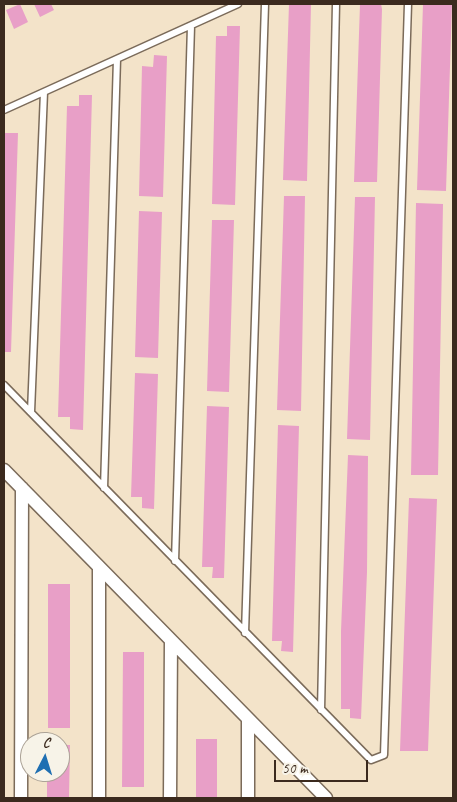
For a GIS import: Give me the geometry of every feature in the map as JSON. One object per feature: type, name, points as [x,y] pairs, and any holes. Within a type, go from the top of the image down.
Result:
[{"type":"street","points":[[4,470],[326,798]]},
{"type":"street","points":[[21,798],[22,488]]},
{"type":"street","points":[[98,798],[99,567]]},
{"type":"street","points":[[170,798],[171,640]]},
{"type":"street","points":[[248,719],[248,798]]},
{"type":"lane","points":[[4,110],[238,4]]},
{"type":"lane","points":[[245,633],[265,4]]},
{"type":"lane","points":[[321,710],[336,4]]},
{"type":"lane","points":[[4,385],[371,760],[384,756],[408,4]]},
{"type":"lane","points":[[175,561],[191,26]]},
{"type":"lane","points":[[104,488],[117,59]]},
{"type":"lane","points":[[31,412],[44,92]]},
{"type":"building","points":[[20,4],[28,22],[14,29],[6,10]]},
{"type":"building","points":[[34,4],[51,4],[54,10],[40,17]]},
{"type":"building","points":[[289,4],[311,4],[307,181],[283,180]]},
{"type":"building","points":[[360,4],[381,4],[382,9],[377,182],[354,182]]},
{"type":"building","points":[[423,4],[452,4],[446,191],[417,190]]},
{"type":"building","points":[[227,26],[240,26],[235,205],[212,204],[216,36],[227,36]]},
{"type":"building","points":[[154,55],[167,56],[163,197],[139,196],[142,66],[153,67]]},
{"type":"building","points":[[79,95],[92,95],[83,430],[70,429],[70,417],[58,417],[67,106],[79,106]]},
{"type":"building","points":[[4,133],[18,133],[11,352],[4,352]]},
{"type":"building","points":[[284,196],[305,196],[301,411],[277,410]]},
{"type":"building","points":[[355,197],[375,197],[370,440],[347,439]]},
{"type":"building","points":[[416,203],[443,204],[438,475],[411,475]]},
{"type":"building","points":[[139,211],[162,212],[158,358],[135,357]]},
{"type":"building","points":[[212,220],[234,220],[229,392],[207,391]]},
{"type":"building","points":[[135,373],[158,374],[154,509],[142,508],[142,497],[131,497]]},
{"type":"building","points":[[207,406],[229,407],[224,578],[212,578],[213,567],[202,567]]},
{"type":"building","points":[[278,425],[299,426],[293,652],[281,651],[282,641],[272,641]]},
{"type":"building","points":[[348,455],[368,456],[367,572],[361,719],[350,718],[350,709],[341,709],[341,631]]},
{"type":"building","points":[[409,498],[437,499],[428,751],[400,751]]},
{"type":"building","points":[[48,584],[70,584],[70,728],[48,728]]},
{"type":"building","points":[[123,652],[144,652],[144,787],[122,787]]},
{"type":"building","points":[[196,739],[217,739],[217,798],[196,798]]},
{"type":"building","points":[[47,782],[69,782],[69,798],[47,798]]}]
